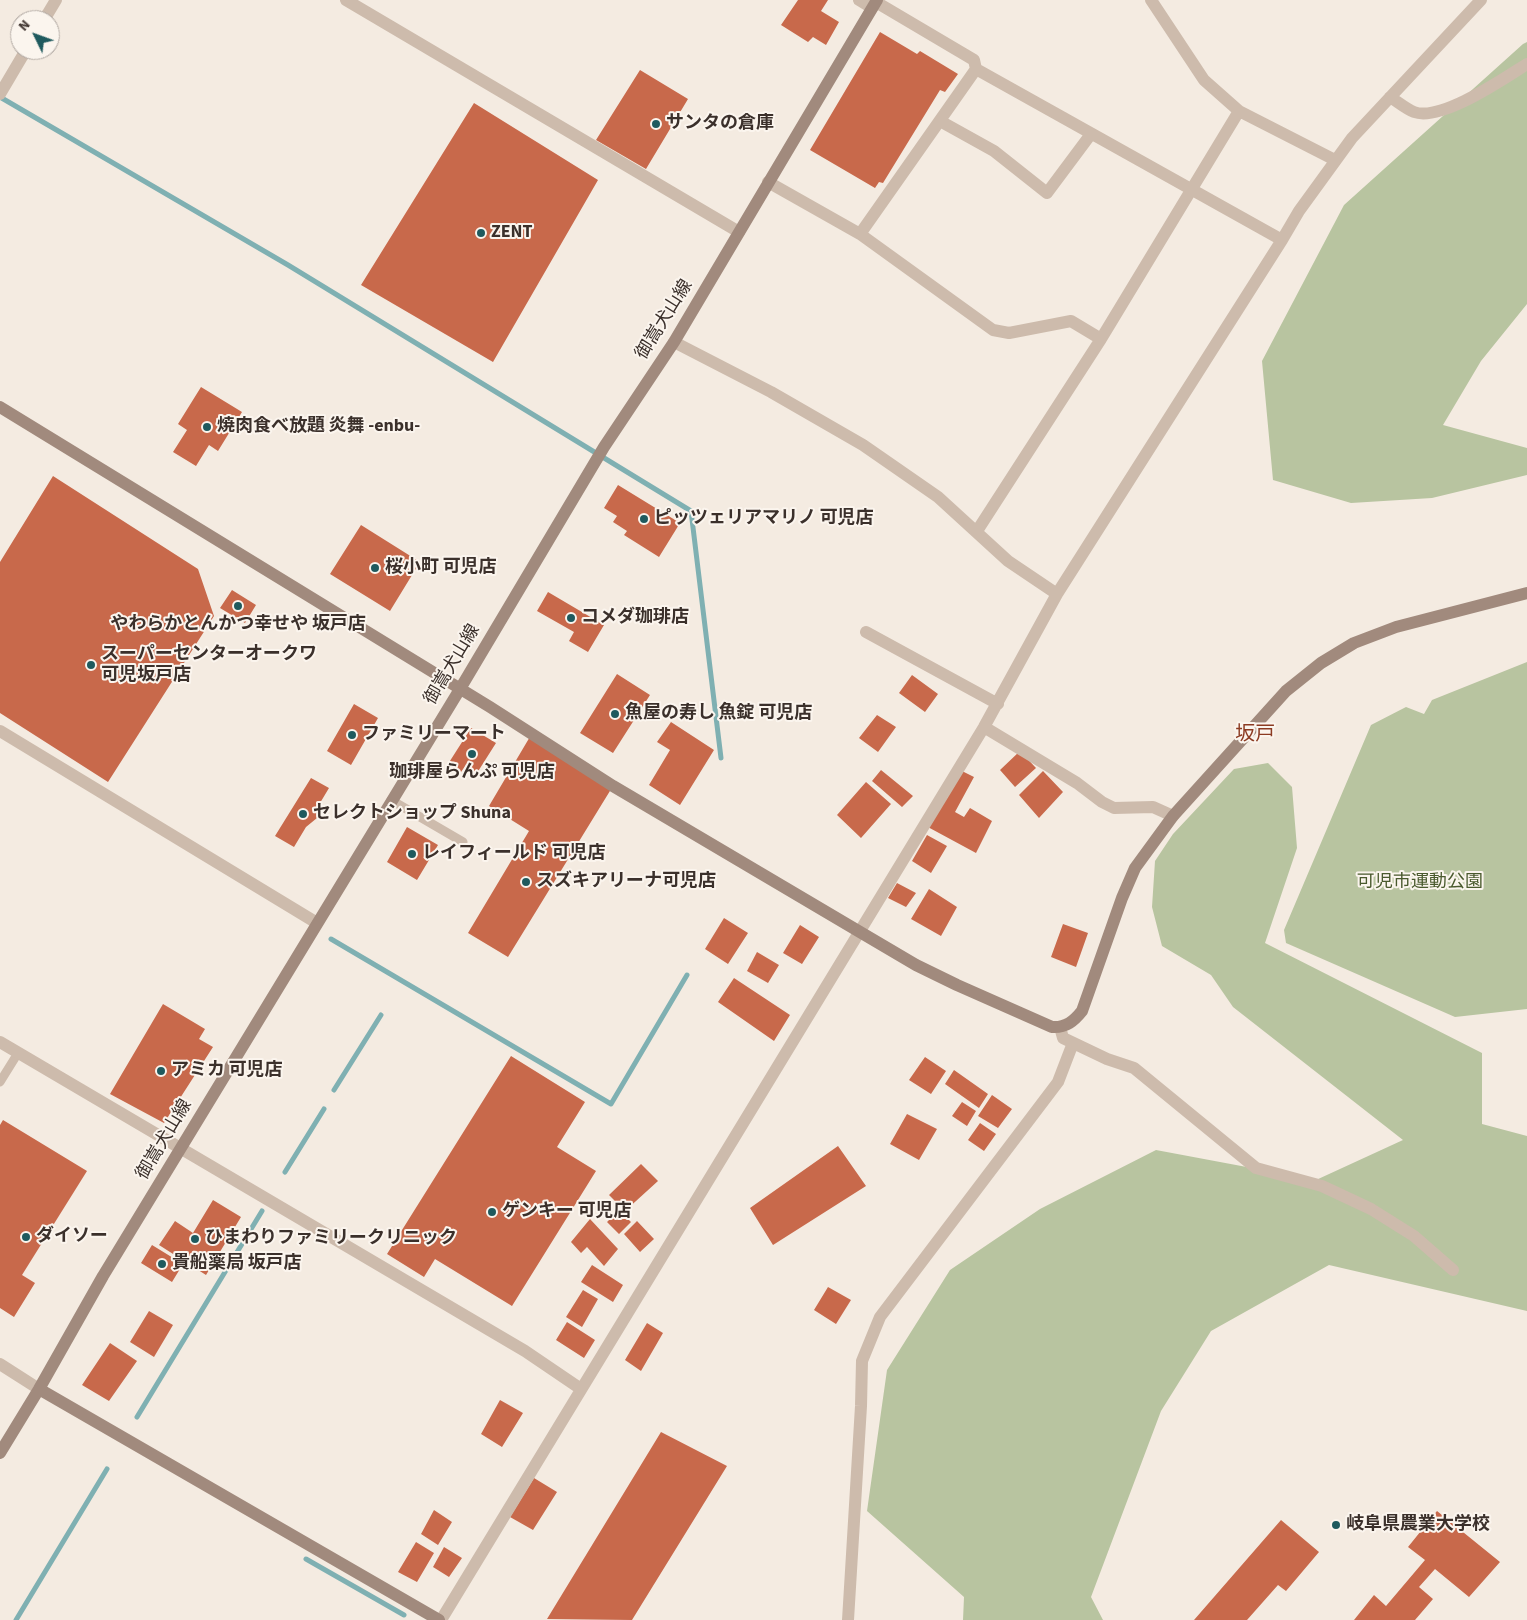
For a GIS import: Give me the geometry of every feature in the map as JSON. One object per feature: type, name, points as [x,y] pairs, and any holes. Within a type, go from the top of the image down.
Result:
[{"type":"street","points":[[346,0],[739,232]]},
{"type":"street","points":[[859,0],[875,3],[974,60],[976,69],[860,234]]},
{"type":"street","points":[[1151,0],[1204,80],[1239,111],[1335,160]]},
{"type":"street","points":[[0,1364],[39,1389],[440,1620],[998,704],[1057,594],[1299,211],[1352,138],[1481,0]]},
{"type":"street","name":"御嵩犬山線","points":[[0,1453],[39,1389],[103,1276],[460,689],[604,447],[674,342],[875,3]]},
{"type":"street","points":[[2,91],[20,60]]},
{"type":"street","points":[[1390,97],[1415,113],[1438,113],[1473,96],[1527,64]]},
{"type":"street","points":[[976,69],[1282,240]]},
{"type":"street","points":[[977,531],[1101,339],[1239,111]]},
{"type":"street","points":[[940,121],[994,150],[1047,193],[1091,134]]},
{"type":"street","points":[[768,182],[860,234],[993,330],[1009,333],[1071,321],[1101,339]]},
{"type":"street","points":[[674,342],[771,392],[863,445],[938,497],[1008,561],[1057,594]]},
{"type":"street","points":[[0,407],[460,689],[613,786],[860,932],[916,965],[1052,1027],[1060,1027],[1074,1021],[1082,1011],[1122,898],[1135,868],[1173,816],[1286,692],[1321,663],[1354,643],[1396,627],[1527,593]]},
{"type":"street","points":[[866,632],[998,704]]},
{"type":"street","points":[[984,727],[1077,783],[1102,802],[1114,808],[1153,807],[1173,816]]},
{"type":"street","points":[[0,731],[317,923]]},
{"type":"street","points":[[1060,1027],[1063,1038],[1107,1059],[1134,1068],[1256,1168],[1322,1186],[1371,1209],[1414,1236],[1453,1270]]},
{"type":"street","points":[[0,1042],[525,1351],[581,1389]]},
{"type":"street","points":[[848,1620],[861,1416],[862,1361],[880,1317],[1058,1082],[1073,1043]]},
{"type":"lane","points":[[391,800],[463,842]]},
{"type":"lane","points":[[0,1082],[18,1053]]},
{"type":"green space","points":[[1527,42],[1527,304],[1481,361],[1443,425],[1527,448],[1527,475],[1432,498],[1351,503],[1273,480],[1262,361],[1344,205]]},
{"type":"green space","name":"可児市運動公園","points":[[1527,662],[1527,1009],[1455,1017],[1286,943],[1284,930],[1371,725],[1406,707],[1424,714],[1432,700]]},
{"type":"green space","points":[[1268,763],[1292,787],[1297,848],[1265,943],[1482,1053],[1482,1124],[1527,1136],[1527,1311],[1329,1265],[1211,1331],[1161,1411],[1091,1597],[1103,1620],[963,1620],[964,1597],[867,1511],[887,1370],[950,1270],[1040,1209],[1156,1150],[1316,1180],[1403,1140],[1233,1007],[1211,975],[1162,946],[1152,907],[1155,861],[1173,834],[1234,769]]},
{"type":"building","points":[[798,0],[828,0],[821,11],[839,22],[826,45],[813,37],[808,42],[781,25]]},
{"type":"building","points":[[880,32],[917,54],[920,51],[958,74],[945,92],[940,90],[883,183],[879,182],[875,188],[810,150]]},
{"type":"building","points":[[640,70],[688,99],[646,169],[596,140]]},
{"type":"building","name":"ZENT","points":[[474,103],[598,180],[493,362],[361,285]]},
{"type":"building","name":"焼肉食べ放題 炎舞 ‐enbu‐","points":[[201,387],[242,412],[218,451],[209,445],[196,466],[173,452],[187,430],[178,424]]},
{"type":"building","name":"スーパーセンターオークワ 可児坂戸店","points":[[53,476],[198,569],[214,616],[108,782],[0,713],[0,562]]},
{"type":"building","name":"ピッツェリアマリノ 可児店","points":[[618,485],[680,523],[659,557],[624,535],[627,531],[613,522],[617,516],[604,508]]},
{"type":"building","name":"桜小町 可児店","points":[[361,525],[420,562],[390,611],[330,574]]},
{"type":"building","name":"やわらかとんかつ幸せや 坂戸店","points":[[232,590],[256,605],[245,623],[220,608]]},
{"type":"building","name":"コメダ珈琲店","points":[[548,592],[604,625],[588,652],[569,641],[574,632],[537,611]]},
{"type":"building","name":"魚屋の寿し 魚錠 可児店","points":[[617,674],[650,695],[613,753],[580,733]]},
{"type":"building","points":[[912,675],[938,694],[925,712],[899,693]]},
{"type":"building","name":"ファミリーマート","points":[[354,704],[378,718],[351,765],[327,751]]},
{"type":"building","points":[[877,715],[896,727],[878,752],[859,738]]},
{"type":"building","points":[[671,722],[714,750],[680,805],[649,785],[670,750],[657,742]]},
{"type":"building","name":"珈琲屋らんぷ 可児店","points":[[471,728],[496,743],[477,773],[466,765],[461,772],[448,764]]},
{"type":"building","name":"スズキアリーナ可児店","points":[[531,735],[613,786],[508,957],[468,933],[529,831],[489,806]]},
{"type":"building","points":[[1020,751],[1036,768],[1015,787],[1000,770]]},
{"type":"building","points":[[881,770],[913,796],[902,807],[872,781]]},
{"type":"building","points":[[960,770],[974,777],[955,812],[964,817],[970,808],[992,821],[976,853],[926,826]]},
{"type":"building","points":[[1043,771],[1063,792],[1039,818],[1019,795]]},
{"type":"building","name":"セレクトショップ Shuna","points":[[311,778],[329,788],[320,803],[317,818],[306,827],[294,847],[275,836]]},
{"type":"building","points":[[866,782],[891,804],[861,838],[837,815]]},
{"type":"building","name":"レイフィールド 可児店","points":[[407,827],[438,845],[417,880],[387,862]]},
{"type":"building","points":[[927,835],[947,846],[931,873],[912,861]]},
{"type":"building","points":[[897,883],[916,893],[906,907],[888,898]]},
{"type":"building","points":[[929,889],[957,907],[941,936],[911,919]]},
{"type":"building","points":[[724,918],[748,933],[728,964],[705,949]]},
{"type":"building","points":[[1063,924],[1088,933],[1076,967],[1051,957]]},
{"type":"building","points":[[800,925],[819,937],[802,964],[783,953]]},
{"type":"building","points":[[757,952],[779,965],[768,983],[747,971]]},
{"type":"building","points":[[734,978],[790,1015],[774,1041],[718,1002]]},
{"type":"building","name":"アミカ 可児店","points":[[163,1004],[205,1029],[199,1039],[213,1047],[164,1123],[110,1094]]},
{"type":"building","name":"ゲンキー 可児店","points":[[511,1056],[585,1102],[557,1147],[596,1171],[512,1306],[435,1259],[424,1277],[387,1254]]},
{"type":"building","points":[[925,1057],[946,1071],[931,1094],[909,1080]]},
{"type":"building","points":[[954,1070],[988,1094],[979,1108],[945,1084]]},
{"type":"building","points":[[992,1095],[1012,1109],[998,1128],[978,1116]]},
{"type":"building","points":[[962,1102],[976,1111],[967,1126],[952,1116]]},
{"type":"building","points":[[907,1114],[937,1129],[919,1160],[890,1144]]},
{"type":"building","points":[[3,1120],[87,1171],[22,1275],[35,1283],[14,1317],[0,1308],[0,1125]]},
{"type":"building","points":[[980,1123],[996,1134],[984,1151],[968,1140]]},
{"type":"building","points":[[838,1146],[866,1186],[773,1245],[750,1208]]},
{"type":"building","points":[[641,1164],[658,1181],[625,1211],[609,1195]]},
{"type":"building","name":"ひまわりファミリークリニック","points":[[213,1200],[241,1217],[206,1275],[159,1245],[175,1221],[193,1233]]},
{"type":"building","points":[[619,1210],[631,1222],[619,1234],[607,1222]]},
{"type":"building","points":[[590,1219],[618,1249],[604,1266],[587,1247],[581,1253],[571,1242]]},
{"type":"building","points":[[637,1221],[654,1239],[640,1252],[624,1234]]},
{"type":"building","name":"貴船薬局 坂戸店","points":[[152,1245],[183,1264],[172,1282],[141,1263]]},
{"type":"building","points":[[592,1265],[623,1285],[613,1302],[581,1282]]},
{"type":"building","points":[[828,1287],[851,1300],[836,1324],[814,1310]]},
{"type":"building","points":[[583,1290],[598,1299],[582,1327],[566,1317]]},
{"type":"building","points":[[149,1311],[173,1325],[154,1357],[130,1342]]},
{"type":"building","points":[[567,1322],[595,1340],[584,1358],[556,1340]]},
{"type":"building","points":[[647,1323],[663,1333],[641,1371],[625,1360]]},
{"type":"building","points":[[110,1343],[137,1361],[109,1401],[82,1385]]},
{"type":"building","points":[[500,1400],[523,1413],[502,1447],[481,1434]]},
{"type":"building","points":[[661,1432],[727,1466],[632,1620],[547,1619]]},
{"type":"building","points":[[534,1478],[557,1492],[533,1530],[510,1517]]},
{"type":"building","points":[[434,1510],[452,1522],[438,1545],[421,1534]]},
{"type":"building","points":[[1437,1511],[1500,1562],[1469,1597],[1435,1569],[1419,1587],[1433,1599],[1415,1620],[1354,1620],[1374,1595],[1386,1606],[1425,1560],[1408,1547]]},
{"type":"building","points":[[1281,1520],[1319,1552],[1286,1591],[1278,1585],[1247,1620],[1194,1620]]},
{"type":"building","points":[[416,1542],[434,1553],[417,1582],[398,1572]]},
{"type":"building","points":[[444,1547],[462,1558],[449,1577],[433,1567]]},
{"type":"waterway","points":[[0,97],[288,265],[691,511],[721,758]]},
{"type":"waterway","points":[[331,939],[611,1104],[687,975]]},
{"type":"waterway","points":[[334,1090],[381,1015]]},
{"type":"waterway","points":[[285,1172],[324,1109]]},
{"type":"waterway","points":[[137,1417],[262,1211]]},
{"type":"waterway","points":[[16,1620],[107,1469]]},
{"type":"waterway","points":[[306,1559],[404,1615]]},
{"type":"place","name":"サンタの倉庫","points":[[656,124]]},
{"type":"place","name":"ZENT","points":[[481,233]]},
{"type":"place","name":"焼肉食べ放題 炎舞 ‐enbu‐","points":[[207,427]]},
{"type":"place","name":"ピッツェリアマリノ 可児店","points":[[644,519]]},
{"type":"place","name":"桜小町 可児店","points":[[375,568]]},
{"type":"place","name":"やわらかとんかつ幸せや 坂戸店","points":[[238,606]]},
{"type":"place","name":"コメダ珈琲店","points":[[571,618]]},
{"type":"place","name":"スーパーセンターオークワ 可児坂戸店","points":[[91,665]]},
{"type":"place","name":"魚屋の寿し 魚錠 可児店","points":[[615,714]]},
{"type":"place","name":"ファミリーマート","points":[[352,735]]},
{"type":"place","name":"珈琲屋らんぷ 可児店","points":[[472,754]]},
{"type":"place","name":"セレクトショップ Shuna","points":[[303,814]]},
{"type":"place","name":"レイフィールド 可児店","points":[[412,854]]},
{"type":"place","name":"スズキアリーナ可児店","points":[[526,882]]},
{"type":"place","name":"アミカ 可児店","points":[[161,1071]]},
{"type":"place","name":"ゲンキー 可児店","points":[[492,1212]]},
{"type":"place","name":"ダイソー","points":[[26,1237]]},
{"type":"place","name":"ひまわりファミリークリニック","points":[[195,1239]]},
{"type":"place","name":"貴船薬局 坂戸店","points":[[162,1264]]},
{"type":"place","name":"岐阜県農業大学校","points":[[1336,1525]]},
{"type":"district","name":"坂戸","points":[[1255,736]]}]
